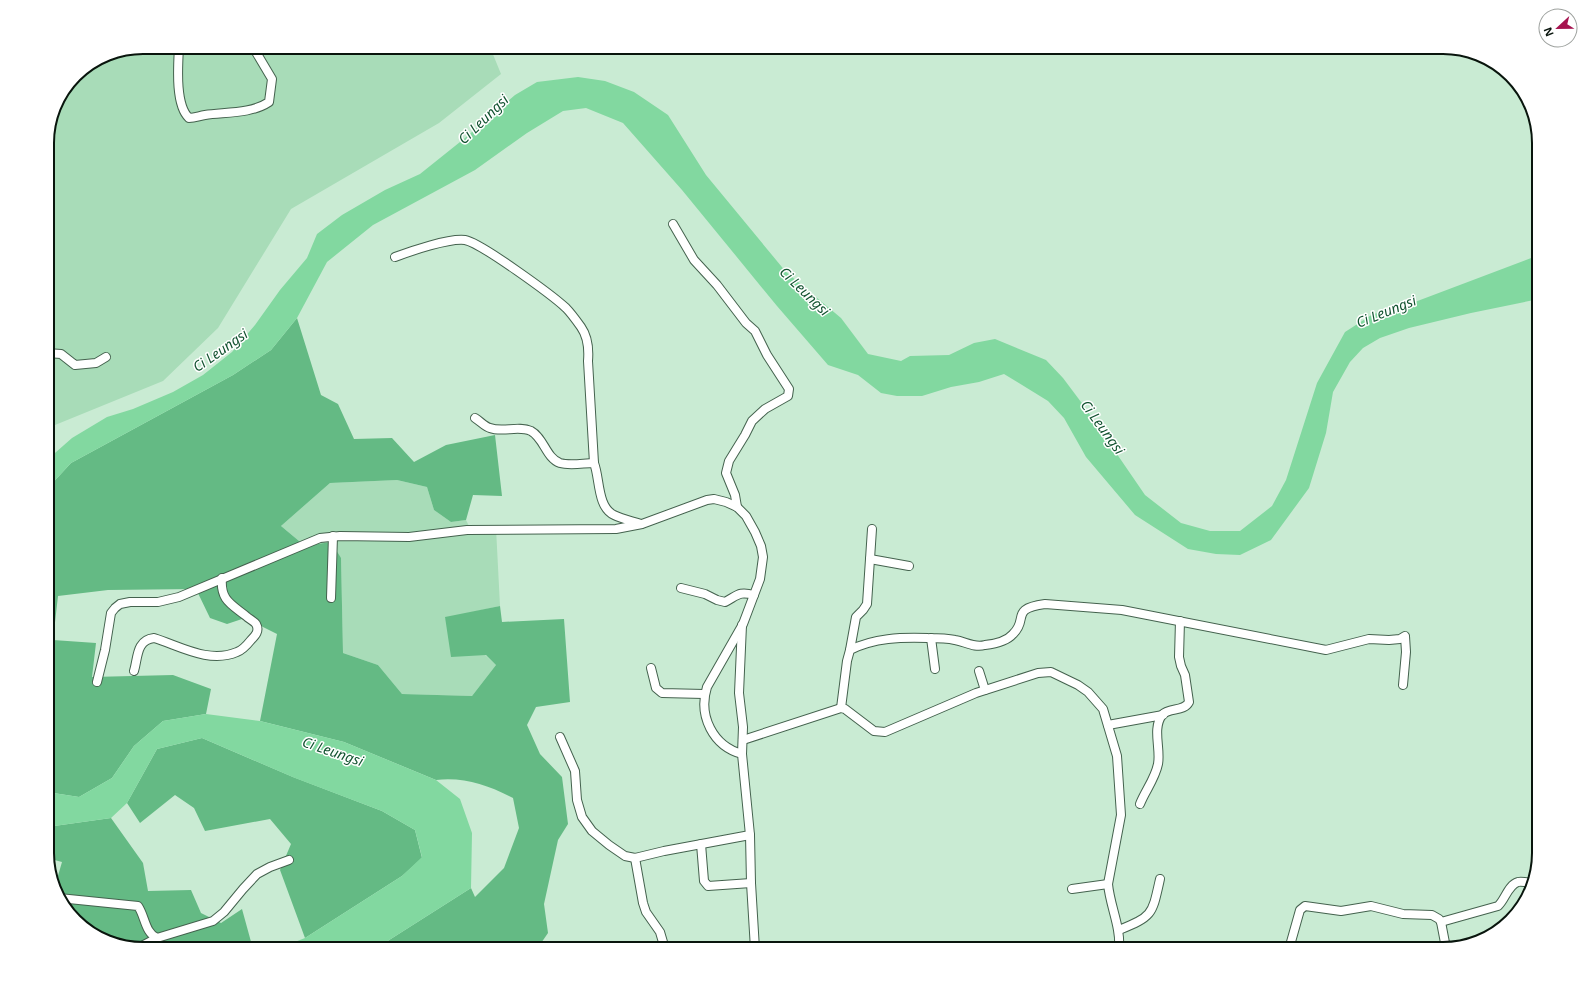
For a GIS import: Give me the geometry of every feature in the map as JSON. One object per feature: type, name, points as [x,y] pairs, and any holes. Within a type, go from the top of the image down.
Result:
[{"type":"street","points":[[179,54],[178,71],[184,112],[189,118],[250,109],[269,102],[272,79],[257,54]]},
{"type":"street","points":[[673,224],[694,260],[717,285],[746,323],[755,331],[767,355],[789,389],[788,396],[765,409],[752,421],[729,461],[726,473],[735,495],[737,507]]},
{"type":"street","points":[[395,257],[412,250],[457,240],[472,242],[535,284],[566,308],[582,328],[589,351],[588,362],[594,463],[602,499],[607,509],[614,515],[642,524]]},
{"type":"street","points":[[54,354],[61,354],[75,366],[96,363],[106,357]]},
{"type":"street","points":[[475,418],[492,429],[519,429],[531,432],[537,437],[551,456],[564,464],[594,463]]},
{"type":"street","points":[[97,682],[105,650],[111,613],[120,604],[130,602],[149,603],[167,600],[188,593],[320,538],[333,536],[391,537],[467,530],[616,529],[642,524],[707,500],[720,500],[737,507],[751,523],[761,546],[763,557],[762,570],[743,624],[704,694],[704,709],[710,729],[714,736],[730,750],[742,754]]},
{"type":"street","points":[[842,708],[847,662],[856,617],[867,604],[872,529]]},
{"type":"street","points":[[331,598],[333,536]]},
{"type":"street","points":[[870,559],[909,566]]},
{"type":"street","points":[[134,671],[140,646],[148,639],[154,638],[191,652],[210,656],[226,655],[237,652],[243,648],[256,634],[257,628],[254,622],[225,599],[222,591],[222,578]]},
{"type":"street","points":[[681,588],[705,594],[725,602],[732,596],[741,593],[754,595]]},
{"type":"street","points":[[850,650],[868,643],[900,637],[956,640],[974,646],[981,646],[999,641],[1014,634],[1025,609],[1045,604],[1122,610],[1326,650],[1369,639],[1389,640],[1400,639],[1405,636],[1406,652],[1403,684]]},
{"type":"street","points":[[1108,726],[1163,715],[1169,711],[1184,708],[1189,702],[1185,675],[1179,657],[1180,621]]},
{"type":"street","points":[[743,624],[739,693],[743,740],[742,754],[750,835],[755,942]]},
{"type":"street","points":[[931,638],[935,669]]},
{"type":"street","points":[[651,668],[656,688],[662,694],[704,694]]},
{"type":"street","points":[[979,671],[985,690]]},
{"type":"street","points":[[743,740],[842,708],[874,731],[880,733],[889,731],[946,705],[985,690],[1038,673],[1051,672],[1068,679],[1088,692],[1103,709],[1117,756],[1121,815],[1108,884],[1109,895],[1119,930],[1120,942]]},
{"type":"street","points":[[1140,804],[1158,763],[1158,727],[1163,715]]},
{"type":"street","points":[[560,737],[574,771],[577,800],[582,817],[592,831],[625,856],[635,858],[750,835]]},
{"type":"street","points":[[701,844],[704,881],[708,886],[751,883]]},
{"type":"street","points":[[635,858],[643,903],[646,912],[660,932],[663,942]]},
{"type":"street","points":[[149,942],[157,938],[213,921],[224,912],[257,874],[270,867],[289,860]]},
{"type":"street","points":[[1119,930],[1140,921],[1150,912],[1154,907],[1160,879]]},
{"type":"street","points":[[1441,922],[1498,906],[1503,902],[1507,893],[1514,884],[1519,882],[1527,882]]},
{"type":"street","points":[[1072,889],[1108,884]]},
{"type":"street","points":[[67,899],[138,906],[149,931],[152,936],[157,938]]},
{"type":"street","points":[[1291,942],[1298,915],[1300,910],[1305,906],[1341,911],[1372,906],[1403,914],[1432,915],[1441,922],[1445,942]]},
{"type":"shaded area","points":[[137,54],[493,54],[501,74],[439,123],[291,209],[218,328],[163,381],[55,425],[54,137],[57,120],[63,104],[72,89],[84,76],[104,63],[120,57]]},
{"type":"shaded area","points":[[297,318],[321,395],[338,404],[354,439],[392,438],[414,462],[446,445],[495,435],[502,496],[473,495],[466,520],[451,522],[434,510],[427,487],[397,480],[330,483],[281,526],[305,546],[331,542],[341,558],[343,653],[378,665],[402,694],[472,696],[496,665],[486,655],[451,657],[445,617],[500,606],[502,622],[564,619],[570,702],[536,707],[527,725],[540,754],[562,777],[568,824],[558,840],[544,904],[548,933],[542,942],[386,942],[471,888],[475,897],[504,868],[519,828],[513,798],[494,789],[476,783],[447,779],[436,780],[344,742],[260,721],[277,634],[245,618],[227,624],[210,618],[196,589],[108,590],[58,596],[54,631],[54,481],[71,463],[233,375],[271,350]]},
{"type":"shaded area","points":[[397,480],[427,487],[434,510],[451,522],[466,520],[469,526],[496,528],[500,606],[445,618],[496,665],[472,696],[402,694],[378,665],[343,653],[341,558],[305,546],[281,526],[330,483]]},
{"type":"shaded area","points":[[54,640],[96,643],[92,677],[173,675],[211,689],[206,714],[163,721],[134,746],[112,778],[79,797],[54,793]]},
{"type":"shaded area","points":[[202,738],[293,777],[382,811],[415,830],[422,858],[402,876],[305,938],[280,870],[291,844],[270,819],[205,831],[194,808],[175,795],[140,823],[127,803],[157,749]]},
{"type":"shaded area","points":[[111,818],[143,863],[148,891],[191,890],[201,913],[221,923],[242,909],[251,942],[143,942],[120,939],[98,930],[80,916],[72,907],[63,892],[58,877],[62,862],[54,859],[54,826]]},
{"type":"water","name":"Ci Leungsi","points":[[578,77],[605,81],[634,92],[668,115],[706,175],[786,272],[841,318],[868,354],[901,361],[910,356],[949,355],[974,343],[995,339],[1046,360],[1063,378],[1084,406],[1145,495],[1181,523],[1210,531],[1240,531],[1272,506],[1286,480],[1317,383],[1345,332],[1373,314],[1391,311],[1532,258],[1532,300],[1409,328],[1380,338],[1363,348],[1350,362],[1333,392],[1326,433],[1309,488],[1271,540],[1240,555],[1216,554],[1188,549],[1135,515],[1086,457],[1064,418],[1048,401],[1004,374],[979,382],[951,387],[922,396],[897,396],[881,393],[858,375],[828,365],[777,306],[682,190],[623,123],[586,108],[563,111],[527,133],[475,170],[373,225],[327,262],[297,318],[271,350],[233,375],[71,463],[54,481],[54,454],[72,438],[107,417],[133,409],[173,392],[203,375],[232,352],[307,258],[317,234],[342,215],[385,190],[420,174],[515,95],[537,82]]},
{"type":"water","name":"Ci Leungsi","points":[[206,714],[260,721],[344,742],[436,780],[460,799],[472,833],[471,888],[386,942],[295,942],[305,938],[402,876],[422,857],[415,830],[382,811],[295,778],[202,738],[157,749],[127,803],[111,818],[54,826],[54,793],[79,797],[112,778],[134,746],[163,721]]}]
